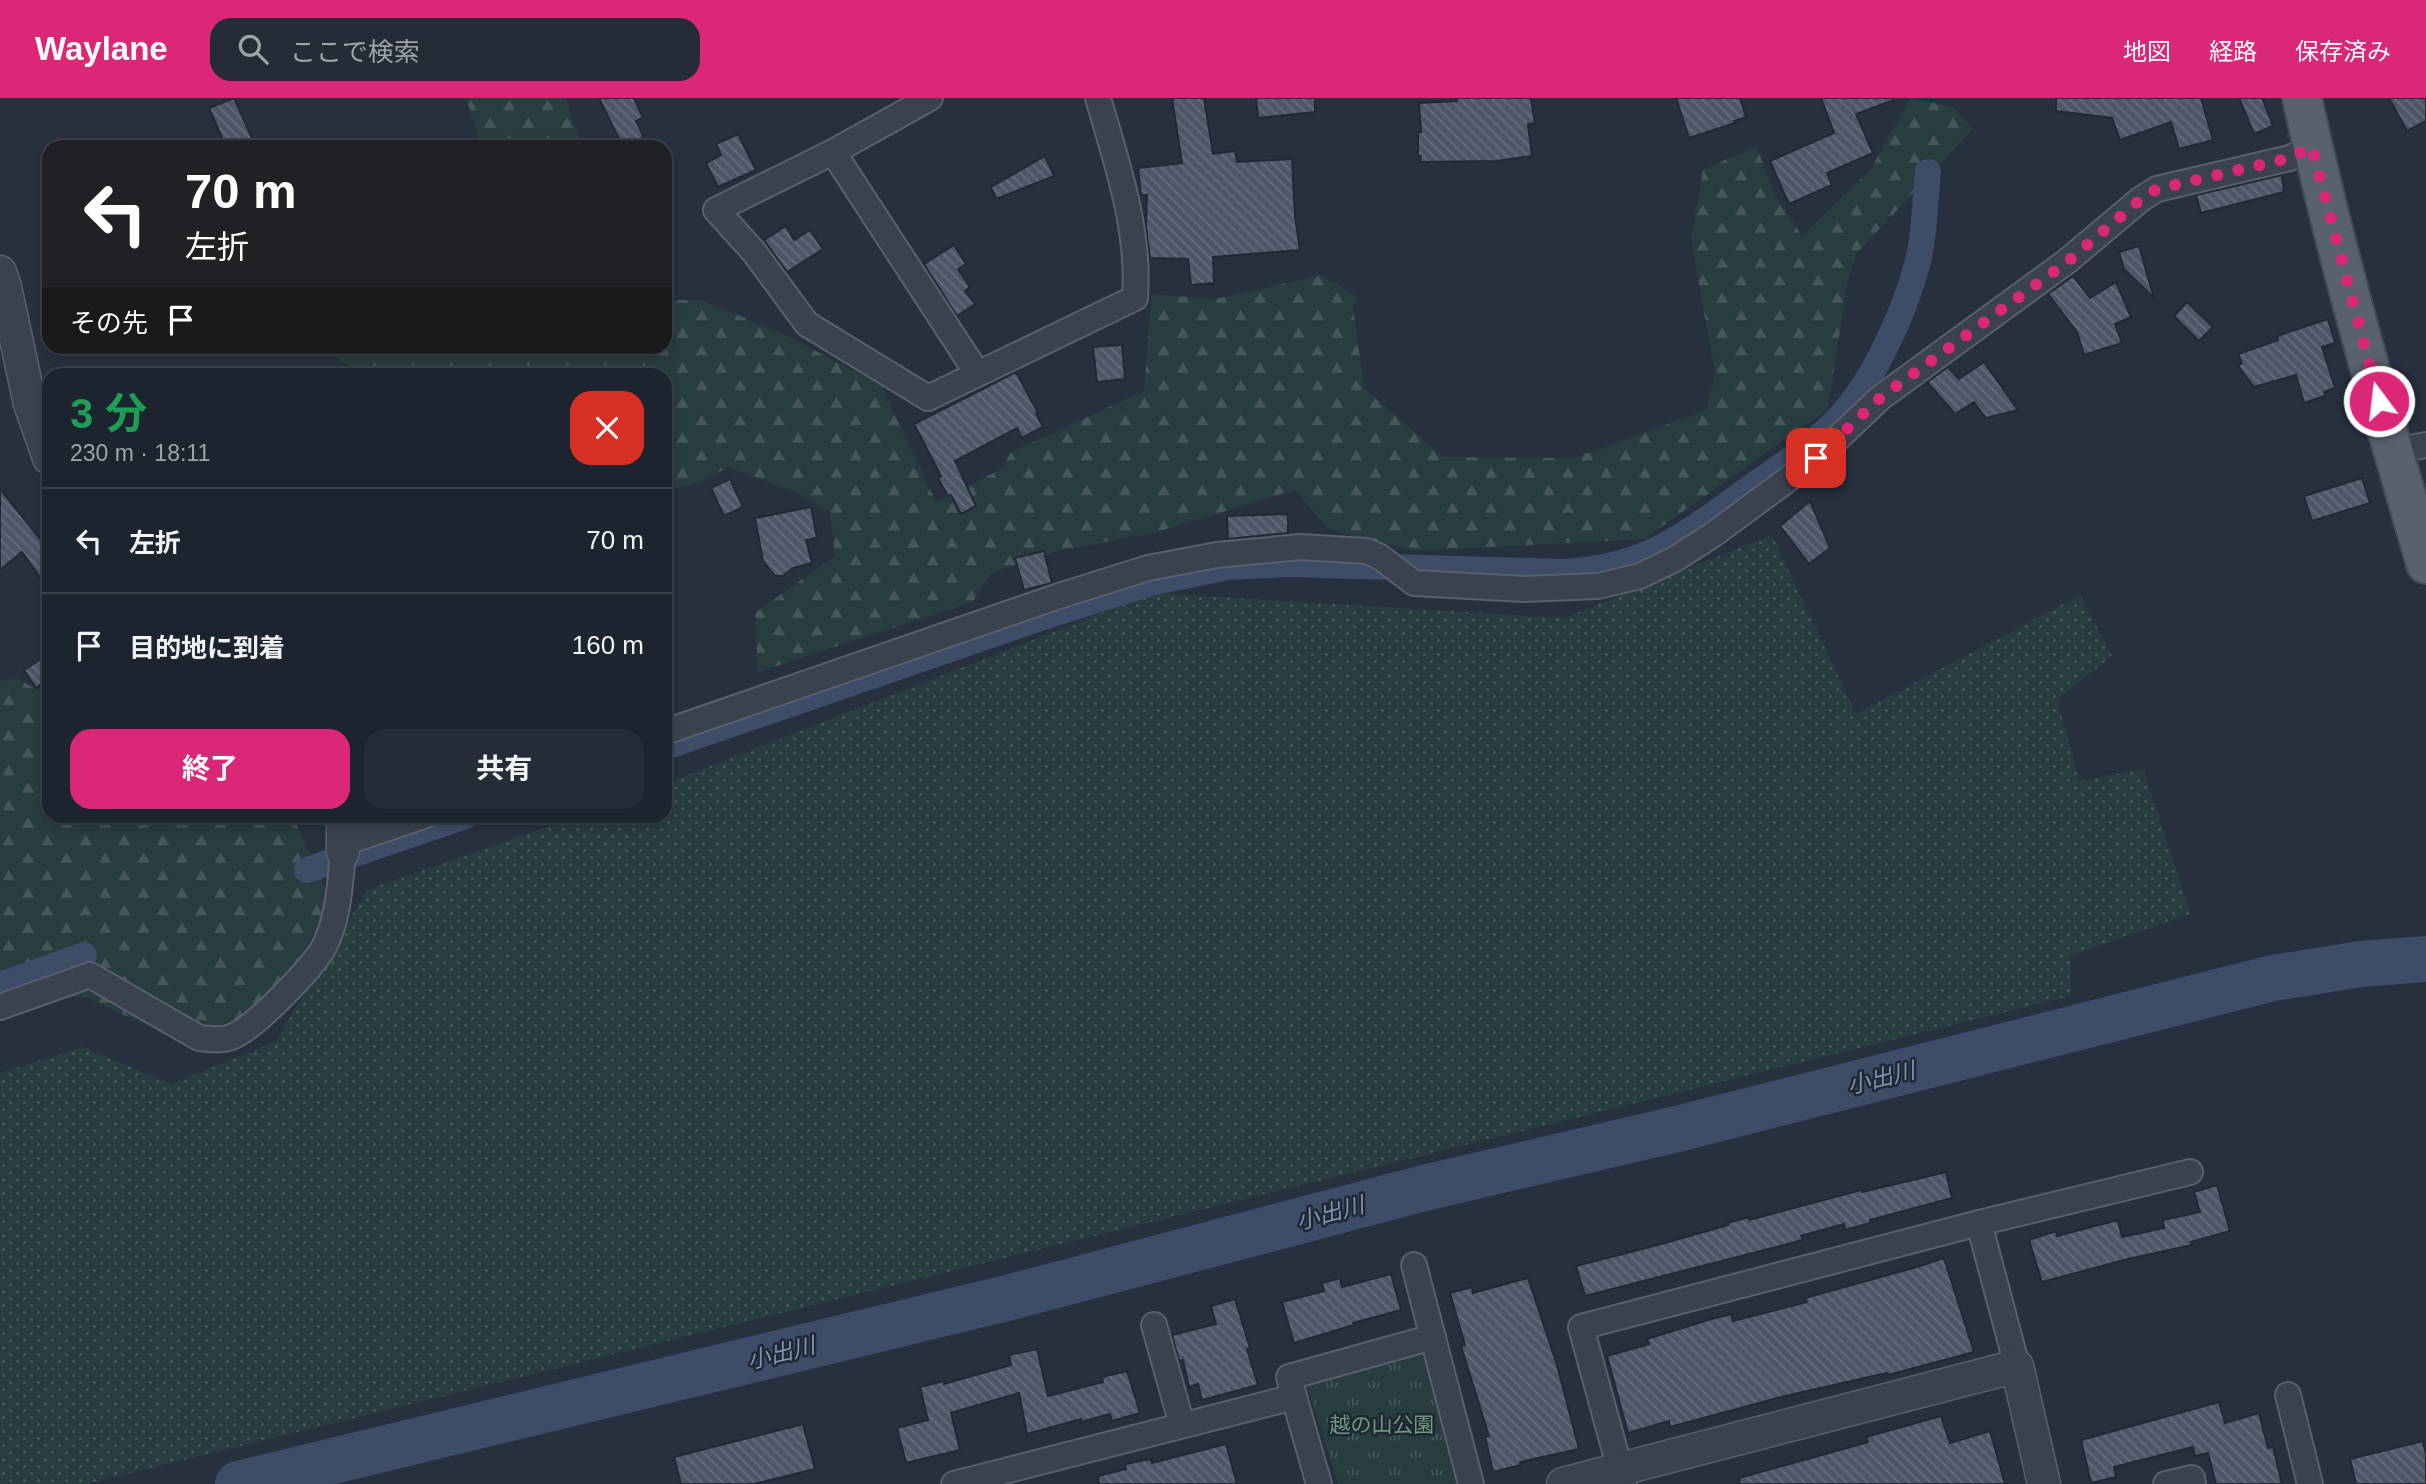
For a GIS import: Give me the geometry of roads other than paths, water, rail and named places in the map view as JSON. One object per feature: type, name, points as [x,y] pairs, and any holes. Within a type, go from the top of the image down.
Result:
[{"type":"main road","points":[[2302,98],[2312,147],[2409,448],[2426,564]]},
{"type":"street","points":[[930,98],[833,152],[716,210],[754,252],[807,324],[928,398],[1135,298],[1137,273],[1130,208],[1098,98]]},
{"type":"street","points":[[672,730],[1147,568],[1217,555],[1300,547],[1367,551],[1380,557],[1414,583],[1524,589],[1598,586],[1640,576],[1675,559],[1711,536],[1816,458],[1880,398],[2067,262],[2141,199],[2157,189],[2290,158],[2312,147]]},
{"type":"street","points":[[833,152],[977,373]]},
{"type":"street","points":[[0,272],[30,404],[42,438]]},
{"type":"street","points":[[0,1007],[90,975],[199,1038],[215,1040],[233,1037],[272,1006],[304,974],[324,946],[340,900],[343,844],[404,823]]},
{"type":"street","points":[[1622,1477],[1581,1327],[1979,1223],[2190,1172]]},
{"type":"street","points":[[1979,1223],[2017,1366],[2044,1484]]},
{"type":"street","points":[[1414,1265],[1471,1484]]},
{"type":"street","points":[[1154,1325],[1182,1425]]},
{"type":"street","points":[[1319,1484],[1289,1377],[1433,1337]]},
{"type":"street","points":[[1563,1484],[1622,1477],[2017,1366]]},
{"type":"street","points":[[2288,1395],[2310,1484]]},
{"type":"street","points":[[954,1484],[1294,1397]]},
{"type":"street","points":[[2166,1484],[2192,1478],[2193,1484]]},
{"type":"waterway","points":[[672,745],[1049,615],[1150,583],[1228,567],[1288,564],[1564,572],[1615,565],[1656,550],[1694,527],[1798,453],[1833,424],[1860,391],[1885,348],[1912,281],[1922,239],[1928,172]]},
{"type":"waterway","points":[[307,870],[445,823]]},
{"type":"waterway","points":[[0,985],[84,955]]},
{"type":"waterway","name":"小出川","points":[[238,1484],[1011,1297],[1424,1188],[1673,1130],[2273,978],[2361,964],[2426,959]]},
{"type":"park label","name":"越の山公園","points":[[1382,1424]]}]
